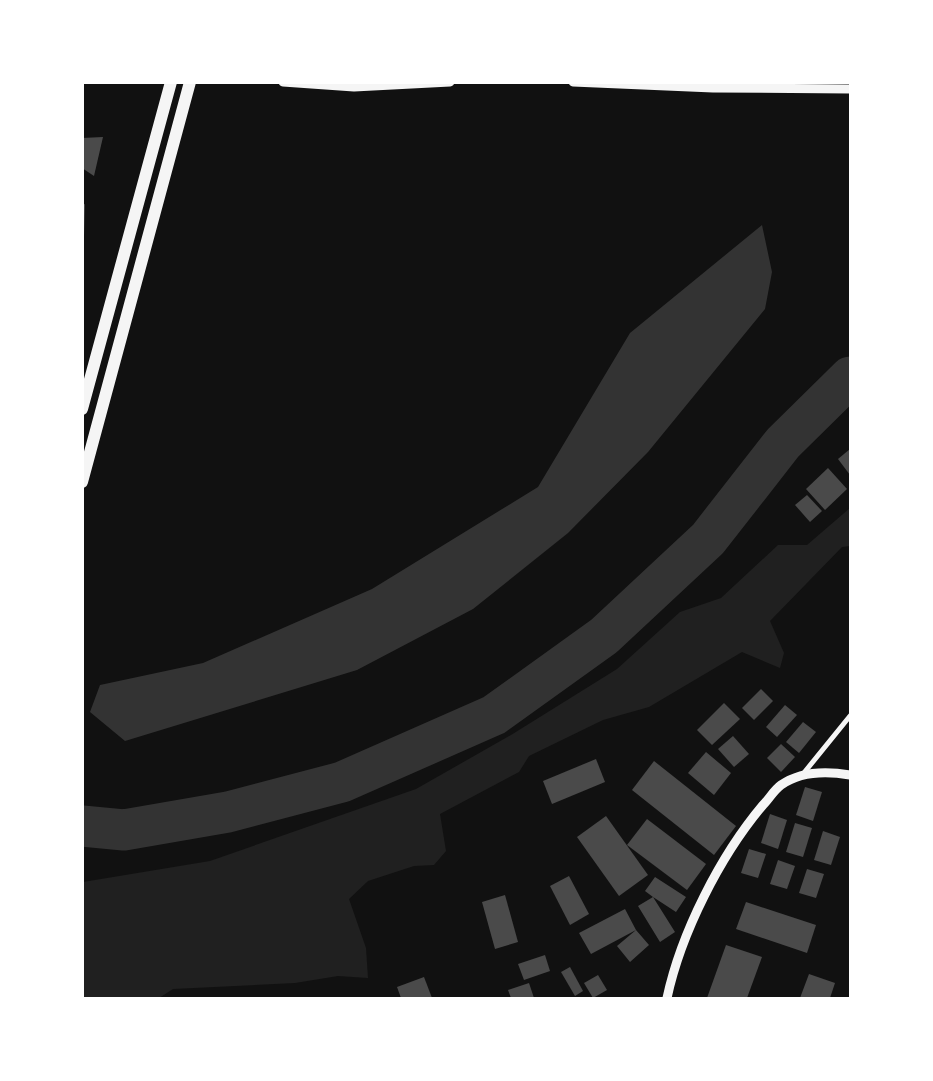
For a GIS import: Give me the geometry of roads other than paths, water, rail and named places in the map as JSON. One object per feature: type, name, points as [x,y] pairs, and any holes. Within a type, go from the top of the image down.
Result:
[{"type":"main road","points":[[82,409],[171,82]]},
{"type":"main road","points":[[82,482],[190,82]]},
{"type":"street","points":[[283,82],[354,87],[450,82]]},
{"type":"street","points":[[573,82],[712,88],[850,89]]},
{"type":"street","points":[[803,774],[850,716]]},
{"type":"street","points":[[667,998],[674,966],[700,908],[743,829],[780,785],[803,774],[834,772],[850,775]]},
{"type":"waterway","points":[[82,826],[124,830],[228,812],[342,782],[494,715],[604,636],[708,539],[783,443],[850,377]]}]
